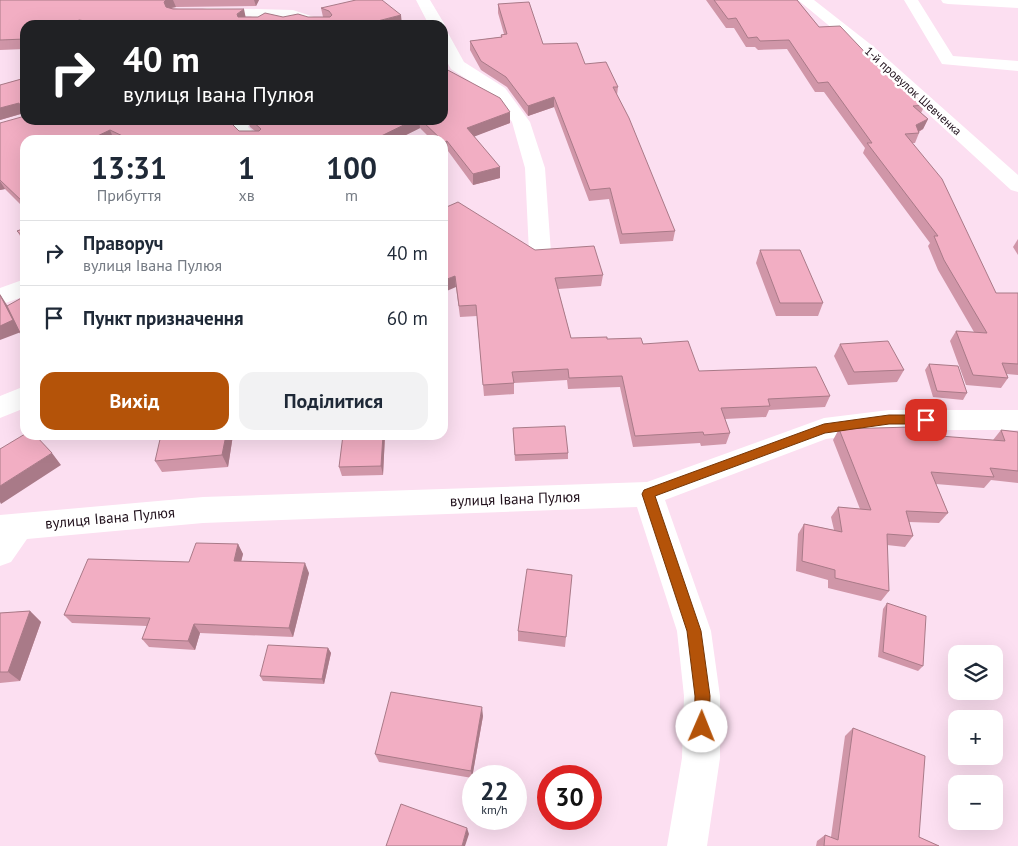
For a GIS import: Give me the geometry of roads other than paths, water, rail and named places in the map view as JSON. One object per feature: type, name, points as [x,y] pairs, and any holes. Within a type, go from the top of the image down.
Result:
[{"type":"street","points":[[424,0],[434,20]]},
{"type":"street","name":"1-й провулок Шевченка","points":[[805,0],[868,50],[1018,186]]},
{"type":"street","points":[[911,0],[948,61],[1018,66]]},
{"type":"street","points":[[948,0],[1018,4]]},
{"type":"street","points":[[194,13],[270,12],[293,14],[310,20]]},
{"type":"street","points":[[258,20],[270,12]]},
{"type":"street","points":[[450,64],[499,92],[521,122],[535,168],[540,253]]},
{"type":"street","points":[[240,125],[239,128],[247,135]]},
{"type":"street","points":[[0,297],[20,289]]},
{"type":"street","points":[[0,408],[20,398]]},
{"type":"street","name":"вулиця Івана Пулюя","points":[[9,527],[203,510],[648,494],[824,429],[889,420],[1018,420]]},
{"type":"street","points":[[648,494],[694,631],[702,696],[701,758],[686,846]]},
{"type":"street","points":[[0,552],[9,527]]}]
